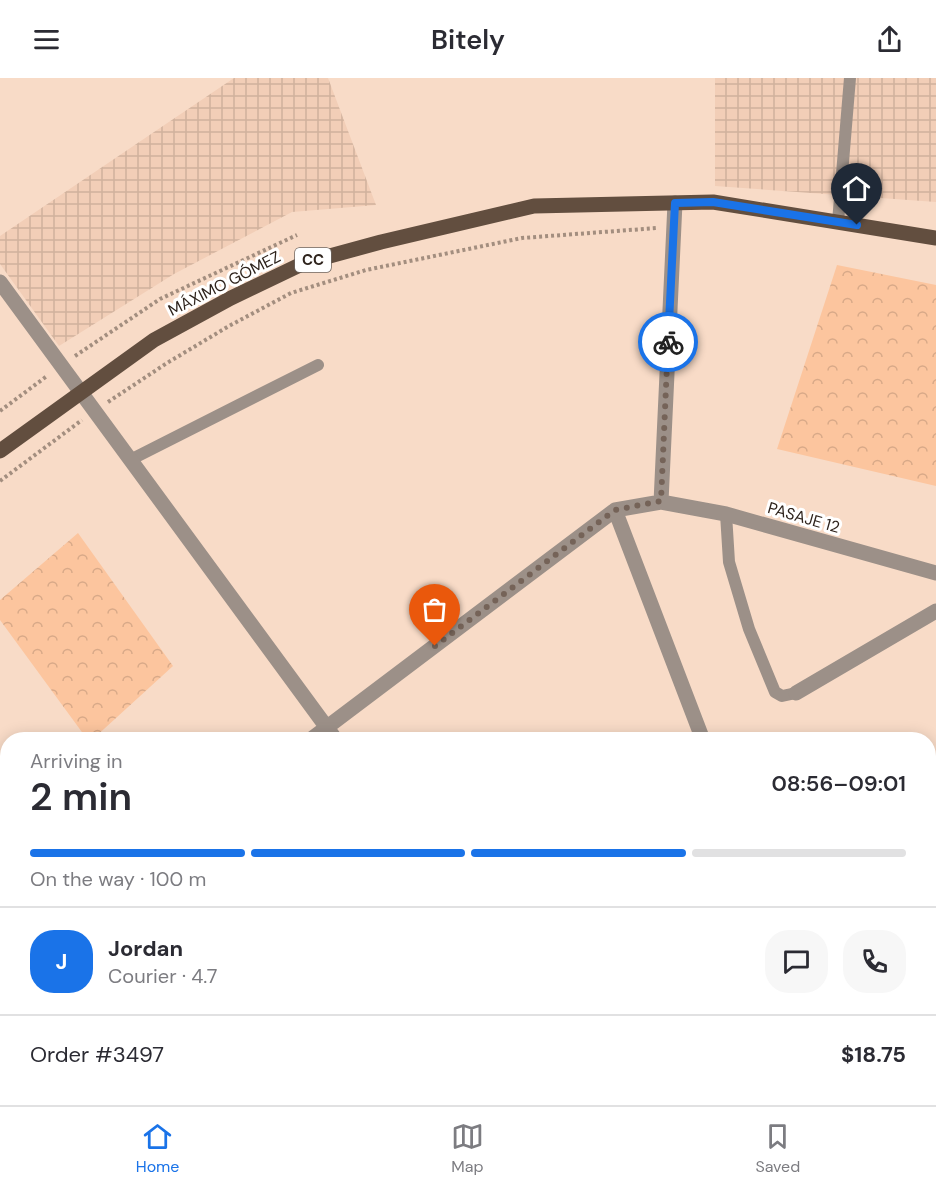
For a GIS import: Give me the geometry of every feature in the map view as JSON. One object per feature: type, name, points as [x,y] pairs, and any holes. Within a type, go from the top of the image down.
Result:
[{"type":"main road","name":"CC","points":[[675,203],[713,202],[936,238]]},
{"type":"main road","name":"MÁXIMO GÓMEZ","points":[[0,451],[154,340],[231,298],[304,263],[381,242],[534,206],[675,203]]},
{"type":"street","points":[[332,732],[615,510],[661,501],[675,203]]},
{"type":"street","points":[[0,282],[330,732]]},
{"type":"street","name":"PASAJE 12","points":[[661,501],[726,514],[936,573]]},
{"type":"street","points":[[615,510],[700,732]]},
{"type":"street","points":[[796,693],[936,611]]},
{"type":"lane","points":[[838,222],[850,78]]},
{"type":"lane","points":[[130,460],[318,365]]},
{"type":"lane","points":[[726,514],[729,562],[749,630],[775,692],[782,696],[796,693]]},
{"type":"path","points":[[0,481],[94,411],[194,347],[291,293],[366,270],[522,238],[673,227]]},
{"type":"path","points":[[0,411],[61,365],[160,299],[297,235]]},
{"type":"shaded area","points":[[234,78],[328,78],[376,205],[292,212],[174,274],[59,346],[0,264],[0,236]]},
{"type":"shaded area","points":[[715,78],[936,78],[936,202],[715,186]]},
{"type":"green space","points":[[837,265],[936,285],[936,486],[777,449]]},
{"type":"green space","points":[[78,533],[173,666],[101,732],[82,732],[0,620],[0,600]]},
{"type":"way so far","points":[[435,646],[615,510],[661,501],[668,342]]},
{"type":"route","points":[[668,342],[675,203],[713,202],[857,225]]}]
